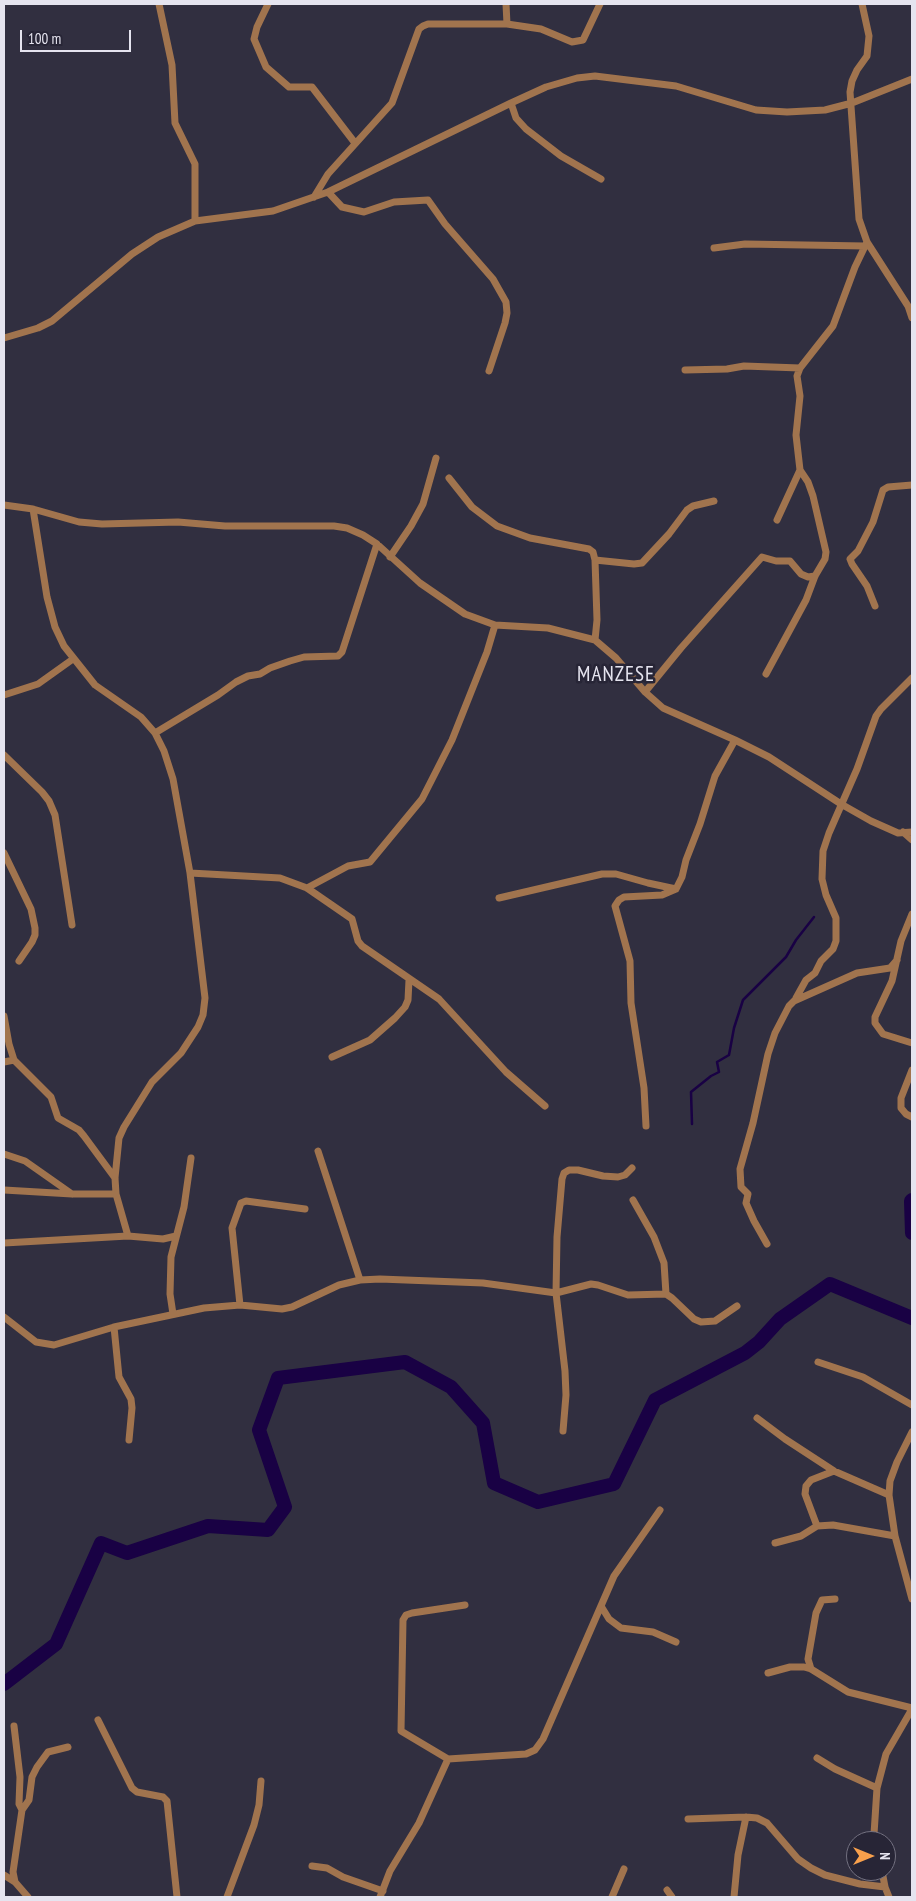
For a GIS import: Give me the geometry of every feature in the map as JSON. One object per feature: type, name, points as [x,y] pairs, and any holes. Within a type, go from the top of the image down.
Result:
[{"type":"street","points":[[159,4],[172,65],[175,123],[195,164],[195,220]]},
{"type":"street","points":[[268,4],[257,27],[254,39],[266,67],[289,87],[312,87],[355,143]]},
{"type":"street","points":[[506,4],[506,24]]},
{"type":"street","points":[[313,197],[328,174],[392,103],[419,29],[423,26],[428,24],[506,24],[541,30],[572,42],[583,40],[600,4]]},
{"type":"street","points":[[862,4],[869,36],[867,56],[857,70],[850,92],[859,219],[866,244],[910,308],[912,318]]},
{"type":"street","points":[[4,338],[32,331],[52,321],[132,254],[158,237],[195,220],[273,211],[328,192],[511,103],[546,87],[577,78],[595,76],[676,86],[756,110],[787,112],[825,110],[852,103],[912,79]]},
{"type":"street","points":[[511,103],[516,118],[526,129],[561,156],[601,179]]},
{"type":"street","points":[[328,192],[342,207],[364,212],[394,202],[428,200],[445,224],[493,279],[506,302],[505,323],[489,371]]},
{"type":"street","points":[[714,248],[745,244],[866,244]]},
{"type":"street","points":[[766,674],[806,600],[825,559],[826,552],[813,496],[808,482],[800,470],[796,435],[800,396],[797,376],[800,368],[833,326],[855,266],[866,244]]},
{"type":"street","points":[[685,370],[727,369],[744,366],[800,368]]},
{"type":"street","points":[[390,557],[411,526],[422,504],[436,458]]},
{"type":"street","points":[[777,520],[800,470]]},
{"type":"street","points":[[449,478],[472,507],[482,517],[497,526],[530,538],[589,549],[593,552],[595,560],[597,620],[595,640]]},
{"type":"street","points":[[876,606],[867,586],[850,558],[858,551],[873,522],[883,490],[888,487],[912,485]]},
{"type":"street","points":[[595,560],[634,564],[642,563],[669,534],[686,510],[693,506],[714,501]]},
{"type":"street","points":[[4,505],[33,509],[79,522],[102,524],[178,522],[254,526],[334,526],[347,528],[363,534],[377,544],[420,583],[465,614],[495,625],[548,628],[595,640],[616,658],[645,692],[663,708],[769,757],[841,804],[892,831],[912,832]]},
{"type":"street","points":[[33,509],[47,597],[55,627],[64,646],[95,685],[141,717],[155,733],[164,751],[173,779],[190,874],[205,998],[203,1015],[198,1027],[181,1053],[152,1082],[124,1127],[117,1153],[115,1178],[116,1194],[128,1236]]},
{"type":"street","points":[[155,733],[248,676],[304,657],[338,656],[342,652],[377,544]]},
{"type":"street","points":[[645,692],[681,648],[762,557],[776,561],[790,561],[801,574],[808,577],[816,576]]},
{"type":"street","points":[[307,888],[348,866],[370,862],[422,798],[452,740],[487,652],[495,625]]},
{"type":"street","points":[[4,695],[38,684],[73,659]]},
{"type":"street","points":[[767,1244],[746,1203],[748,1194],[742,1187],[740,1169],[753,1123],[768,1054],[775,1033],[789,1006],[801,992],[806,980],[815,973],[821,961],[833,949],[836,941],[836,918],[826,895],[822,879],[821,864],[823,851],[857,769],[876,716],[912,678]]},
{"type":"street","points":[[646,1126],[644,1088],[631,1002],[630,961],[615,906],[624,897],[662,895],[676,889],[682,877],[715,776],[735,740]]},
{"type":"street","points":[[4,755],[42,792],[49,801],[55,815],[72,924]]},
{"type":"street","points":[[903,832],[912,840]]},
{"type":"street","points":[[4,853],[28,900],[35,928],[32,942],[19,961]]},
{"type":"street","points":[[190,874],[280,878],[307,888],[352,919],[358,941],[362,946],[439,999],[506,1072],[545,1106]]},
{"type":"street","points":[[499,898],[602,874],[616,874],[676,889]]},
{"type":"street","points":[[912,914],[901,941],[892,981],[875,1017],[875,1023],[883,1034],[912,1043]]},
{"type":"street","points":[[794,1001],[857,973],[890,968],[897,960]]},
{"type":"street","points":[[332,1058],[370,1040],[395,1018],[405,1007],[408,1000],[409,980]]},
{"type":"street","points":[[4,1016],[14,1060],[51,1097],[58,1118],[78,1130],[84,1136],[115,1178]]},
{"type":"street","points":[[4,1062],[14,1060]]},
{"type":"street","points":[[912,1070],[901,1098],[901,1108],[912,1117]]},
{"type":"street","points":[[318,1151],[360,1280]]},
{"type":"street","points":[[4,1154],[25,1161],[72,1194]]},
{"type":"street","points":[[173,1314],[170,1294],[170,1257],[184,1207],[191,1158]]},
{"type":"street","points":[[563,1431],[566,1395],[565,1371],[556,1293],[557,1237],[562,1179],[564,1173],[569,1170],[578,1170],[603,1176],[618,1176],[625,1175],[632,1168]]},
{"type":"street","points":[[4,1190],[72,1194],[116,1194]]},
{"type":"street","points":[[633,1200],[654,1237],[664,1263],[666,1294]]},
{"type":"street","points":[[240,1305],[232,1228],[241,1203],[246,1201],[305,1209]]},
{"type":"street","points":[[4,1243],[128,1236],[163,1239],[176,1236]]},
{"type":"street","points":[[4,1317],[36,1342],[54,1345],[114,1326],[204,1308],[240,1305],[270,1309],[287,1308],[339,1285],[360,1280],[380,1279],[483,1283],[556,1293],[567,1292],[591,1284],[628,1295],[666,1294],[694,1319],[701,1322],[715,1321],[737,1306]]},
{"type":"street","points":[[114,1326],[119,1377],[130,1399],[132,1408],[129,1440]]},
{"type":"street","points":[[818,1362],[863,1377],[912,1405]]},
{"type":"street","points":[[757,1418],[834,1471],[890,1495]]},
{"type":"street","points":[[912,1432],[890,1481],[895,1536],[912,1599]]},
{"type":"street","points":[[817,1526],[805,1494],[806,1486],[811,1480],[834,1471]]},
{"type":"street","points":[[466,1605],[406,1615],[404,1620],[401,1731],[448,1759],[526,1754],[535,1750],[544,1739],[614,1576],[660,1510]]},
{"type":"street","points":[[775,1543],[802,1536],[817,1526],[834,1525],[895,1536]]},
{"type":"street","points":[[811,1669],[808,1659],[816,1612],[822,1600],[835,1599]]},
{"type":"street","points":[[601,1606],[609,1618],[622,1628],[653,1632],[676,1642]]},
{"type":"street","points":[[768,1673],[790,1667],[804,1667],[811,1669],[848,1692],[912,1708],[886,1754],[877,1788],[874,1831]]},
{"type":"street","points":[[98,1720],[132,1788],[137,1792],[163,1797],[167,1802],[177,1897]]},
{"type":"street","points":[[14,1726],[20,1777],[19,1804],[22,1810]]},
{"type":"street","points":[[15,1882],[13,1872],[22,1810],[29,1800],[32,1777],[48,1752],[68,1747]]},
{"type":"street","points":[[817,1758],[835,1769],[877,1788]]},
{"type":"street","points":[[312,1866],[327,1868],[381,1894],[397,1858],[419,1823],[448,1759]]},
{"type":"street","points":[[227,1897],[254,1825],[259,1805],[261,1780]]},
{"type":"street","points":[[734,1897],[738,1855],[746,1817]]},
{"type":"street","points":[[688,1819],[757,1818],[766,1823],[798,1859],[811,1868],[825,1875],[852,1882],[885,1887]]},
{"type":"street","points":[[612,1897],[624,1869]]},
{"type":"street","points":[[4,1875],[15,1882],[28,1897]]},
{"type":"street","points":[[884,1881],[889,1897]]},
{"type":"street","points":[[667,1890],[672,1897]]},
{"type":"waterway","points":[[692,1124],[691,1092],[719,1072],[717,1062],[729,1055],[734,1028],[743,1000],[786,957],[796,940],[814,917]]},
{"type":"waterway","points":[[912,1200],[912,1233]]},
{"type":"waterway","points":[[4,1684],[56,1644],[101,1543],[127,1553],[208,1526],[268,1530],[285,1507],[259,1430],[278,1378],[405,1362],[451,1387],[483,1423],[494,1483],[538,1502],[614,1484],[655,1400],[745,1353],[759,1342],[780,1319],[830,1284],[912,1318]]},
{"type":"district","name":"MANZESE","points":[[616,675]]}]
